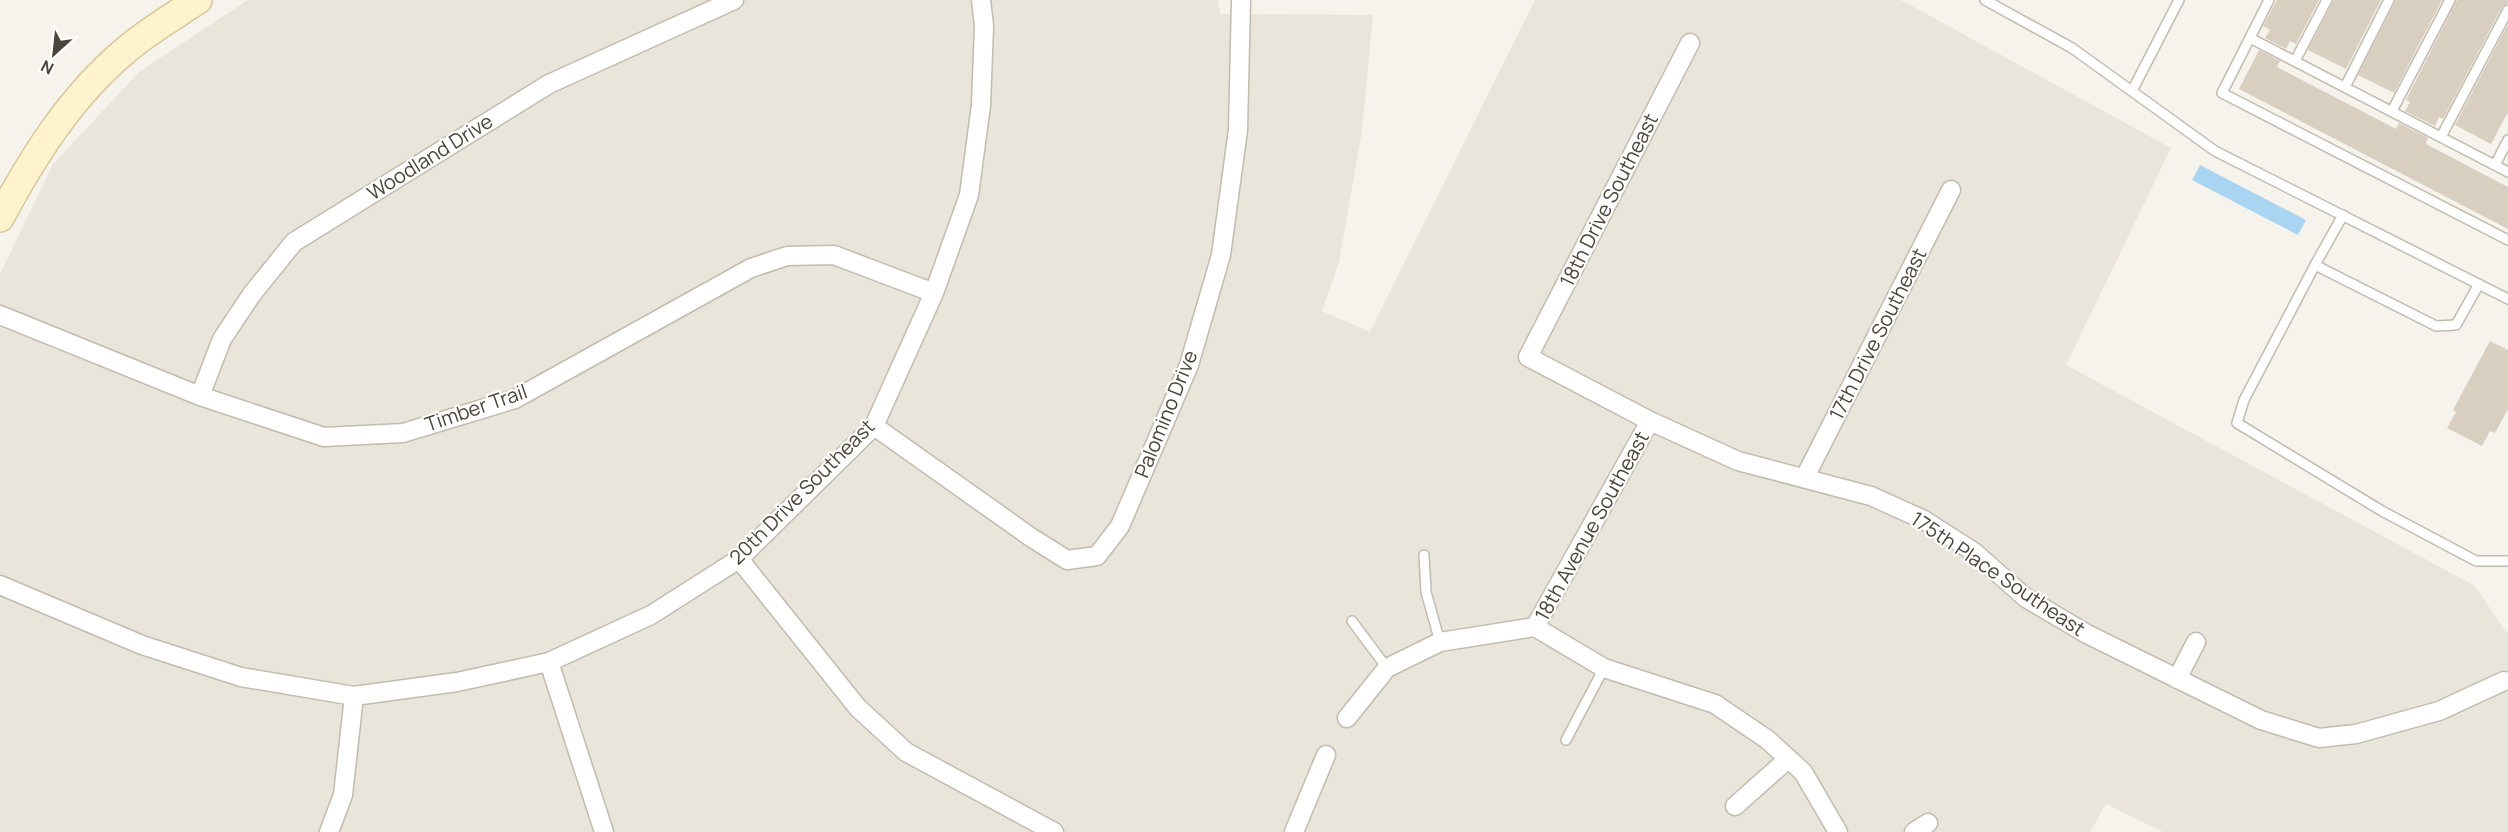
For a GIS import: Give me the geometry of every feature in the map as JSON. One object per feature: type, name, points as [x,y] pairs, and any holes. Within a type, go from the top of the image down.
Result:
[{"type":"street","points":[[0,218],[26,169],[69,106],[126,49],[198,0]]},
{"type":"street","name":"Woodland Drive","points":[[200,396],[222,339],[252,294],[294,242],[549,84],[734,0]]},
{"type":"street","name":"20th Drive Southeast","points":[[0,585],[142,645],[241,677],[354,696],[457,682],[549,662],[651,615],[740,559],[874,426],[934,294],[969,195],[981,105],[984,26],[981,0]]},
{"type":"street","name":"Palomino Drive","points":[[874,426],[1032,538],[1067,560],[1097,556],[1120,526],[1189,365],[1221,255],[1238,130],[1241,0]]},
{"type":"street","name":"18th Drive Southeast","points":[[1528,357],[1690,43]]},
{"type":"street","name":"17th Drive Southeast","points":[[1805,477],[1951,190]]},
{"type":"street","name":"Timber Trail","points":[[0,315],[200,396],[324,436],[403,433],[515,399],[751,268],[787,256],[834,255],[934,294]]},
{"type":"street","name":"175th Place Southeast","points":[[1528,357],[1650,421],[1738,461],[1871,496],[1924,520],[1974,552],[2026,598],[2087,634],[2262,720],[2319,738],[2355,734],[2439,711],[2507,679]]},
{"type":"street","name":"18th Avenue Southeast","points":[[1347,718],[1387,668],[1440,642],[1535,627],[1650,421]]},
{"type":"street","points":[[740,559],[858,708],[906,752],[1054,832]]},
{"type":"street","points":[[1535,627],[1604,668],[1715,704],[1768,740],[1803,772],[1838,832]]},
{"type":"street","points":[[2177,679],[2196,642]]},
{"type":"street","points":[[549,662],[604,832]]},
{"type":"street","points":[[329,832],[343,795],[354,696]]},
{"type":"street","points":[[1294,832],[1326,755]]},
{"type":"street","points":[[1735,806],[1788,759]]},
{"type":"lane","points":[[1985,0],[2072,48],[2215,151],[2508,298]]},
{"type":"lane","points":[[2132,91],[2179,0]]},
{"type":"lane","points":[[2269,0],[2222,93],[2508,240]]},
{"type":"lane","points":[[2295,61],[2327,0]]},
{"type":"lane","points":[[2345,87],[2389,0]]},
{"type":"lane","points":[[2392,111],[2450,0]]},
{"type":"lane","points":[[2441,137],[2508,10]]},
{"type":"lane","points":[[2250,38],[2508,172]]},
{"type":"lane","points":[[2495,165],[2508,140]]},
{"type":"lane","points":[[2343,215],[2244,400],[2237,423],[2382,511],[2476,561],[2508,561]]},
{"type":"lane","points":[[2315,266],[2436,326],[2456,325],[2478,284]]},
{"type":"lane","points":[[1424,555],[1426,592],[1440,642]]},
{"type":"lane","points":[[1352,621],[1387,668]]},
{"type":"lane","points":[[1566,740],[1604,668]]},
{"type":"shaded area","points":[[248,0],[1218,0],[1220,14],[1373,15],[1362,131],[1339,262],[1322,311],[1370,332],[1535,0],[1901,0],[2171,148],[2066,365],[2475,586],[2508,635],[2508,832],[2163,832],[2106,804],[2090,832],[0,832],[0,274],[53,164],[140,71]]},
{"type":"water","points":[[2200,165],[2306,220],[2298,235],[2192,180]]},
{"type":"building","points":[[2277,0],[2319,0],[2296,44],[2290,41],[2286,49],[2265,38],[2270,30],[2263,26]]},
{"type":"building","points":[[2334,0],[2381,0],[2346,69],[2308,50]]},
{"type":"building","points":[[2396,0],[2442,0],[2394,93],[2358,75]]},
{"type":"building","points":[[2457,0],[2508,0],[2508,3],[2502,7],[2443,119],[2439,117],[2435,126],[2405,111],[2410,102],[2406,100]]},
{"type":"building","points":[[2508,24],[2508,112],[2491,144],[2455,125]]},
{"type":"building","points":[[2259,50],[2280,61],[2277,67],[2396,129],[2399,123],[2428,138],[2426,144],[2508,187],[2508,229],[2239,89]]},
{"type":"building","points":[[2490,341],[2508,350],[2508,409],[2495,433],[2490,431],[2482,446],[2447,428],[2456,412],[2453,410]]}]
